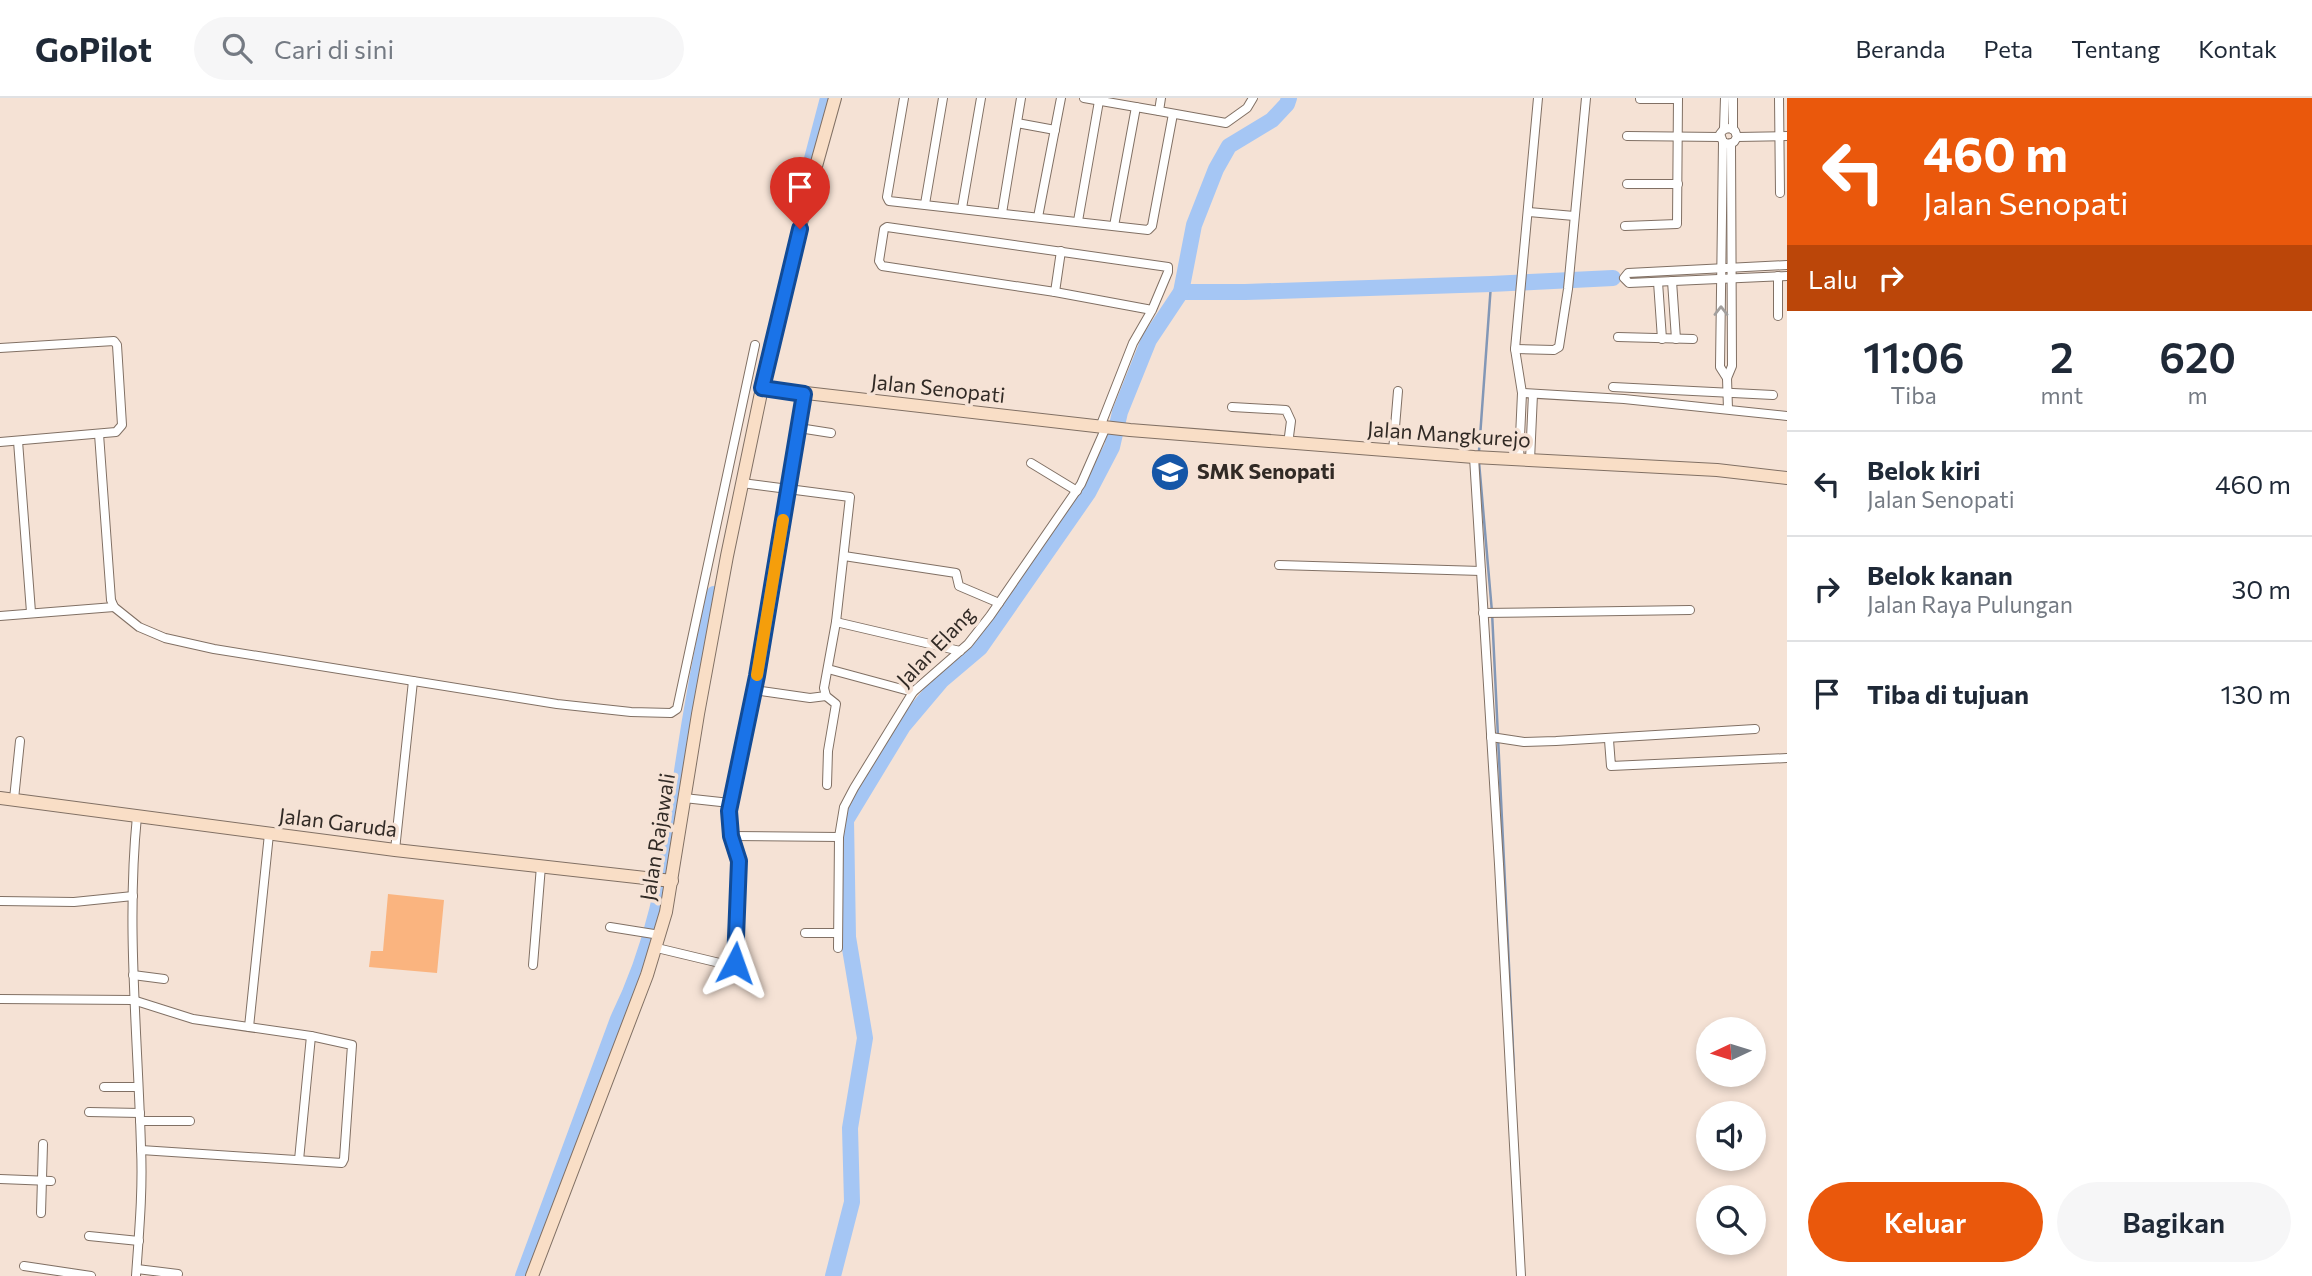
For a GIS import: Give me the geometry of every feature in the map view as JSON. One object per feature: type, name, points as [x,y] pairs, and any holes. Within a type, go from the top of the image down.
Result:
[{"type":"street","name":"Jalan Rajawali","points":[[532,1276],[654,937],[664,880],[684,798],[762,388],[806,202],[835,98]]},
{"type":"street","points":[[904,98],[887,197],[889,201],[1151,229],[1173,114]]},
{"type":"street","points":[[925,204],[943,98]]},
{"type":"street","points":[[962,208],[981,98]]},
{"type":"street","points":[[1002,213],[1021,98]]},
{"type":"street","points":[[1038,217],[1061,98]]},
{"type":"street","points":[[1084,98],[1228,122],[1247,108],[1254,98]]},
{"type":"street","points":[[1159,111],[1161,98]]},
{"type":"street","points":[[1525,460],[1522,393],[1515,349],[1538,98]]},
{"type":"street","points":[[1515,349],[1554,350],[1559,347],[1568,289],[1586,98]]},
{"type":"street","points":[[1625,226],[1677,224],[1678,98],[1640,99]]},
{"type":"street","points":[[1725,98],[1728,136],[1726,268],[1721,278],[1720,366],[1727,377]]},
{"type":"street","points":[[1728,136],[1733,98]]},
{"type":"street","points":[[1780,98],[1783,136],[1780,193]]},
{"type":"street","points":[[1077,221],[1099,101]]},
{"type":"street","points":[[1114,226],[1136,107]]},
{"type":"street","points":[[1017,123],[1055,130]]},
{"type":"street","points":[[1627,136],[1783,136]]},
{"type":"street","points":[[1626,184],[1678,184]]},
{"type":"street","points":[[1529,212],[1574,216]]},
{"type":"street","points":[[1055,292],[1061,251],[887,227],[884,229],[879,261],[882,266],[1055,292],[1152,310]]},
{"type":"street","name":"Jalan Elang","points":[[838,948],[839,837],[844,807],[853,788],[914,692],[976,635],[1077,491],[1105,427],[1133,343],[1152,310],[1168,272],[1166,265],[1061,251]]},
{"type":"street","points":[[1778,316],[1783,276],[1629,283],[1624,276],[1628,273],[1787,265]]},
{"type":"street","points":[[1726,268],[1731,278],[1732,366],[1727,377],[1728,409]]},
{"type":"street","points":[[1672,281],[1676,339]]},
{"type":"street","points":[[1658,282],[1662,339]]},
{"type":"street","points":[[1618,337],[1693,339]]},
{"type":"street","points":[[0,348],[114,341],[117,345],[122,425],[117,432],[0,442]]},
{"type":"street","points":[[99,434],[110,592],[114,607],[139,627],[165,638],[214,649],[557,704],[626,712],[675,712],[755,345]]},
{"type":"street","points":[[1613,387],[1773,395]]},
{"type":"street","name":"Jalan Senopati","points":[[762,388],[1105,427]]},
{"type":"street","points":[[1393,451],[1398,391]]},
{"type":"street","points":[[1522,393],[1787,416]]},
{"type":"street","points":[[610,927],[654,937],[734,965],[739,865],[731,836],[730,803],[754,690],[804,394]]},
{"type":"street","points":[[1525,460],[1533,394]]},
{"type":"street","points":[[1232,407],[1286,410],[1291,421],[1288,444]]},
{"type":"street","name":"Jalan Mangkurejo","points":[[1105,427],[1288,444],[1737,472],[1787,478]]},
{"type":"street","points":[[799,428],[831,433]]},
{"type":"street","points":[[18,441],[31,612]]},
{"type":"street","points":[[1480,457],[1481,571],[1488,613],[1496,738],[1521,1276]]},
{"type":"street","points":[[1031,463],[1077,491]]},
{"type":"street","points":[[742,483],[849,495],[851,499],[825,696]]},
{"type":"street","points":[[844,556],[956,573],[959,586],[999,603]]},
{"type":"street","points":[[1279,565],[1481,571]]},
{"type":"street","points":[[0,616],[114,607]]},
{"type":"street","points":[[1488,613],[1690,611]]},
{"type":"street","points":[[836,622],[960,651]]},
{"type":"street","points":[[828,669],[914,692]]},
{"type":"street","points":[[395,850],[413,681]]},
{"type":"street","points":[[754,690],[806,698],[825,696],[836,704],[828,751],[827,785]]},
{"type":"street","points":[[1496,738],[1524,742],[1609,740],[1755,729]]},
{"type":"street","points":[[1609,740],[1611,766],[1787,758]]},
{"type":"street","points":[[14,799],[20,741]]},
{"type":"street","name":"Jalan Garuda","points":[[0,798],[395,850],[664,880]]},
{"type":"street","points":[[684,798],[730,803]]},
{"type":"street","points":[[137,816],[133,862],[133,1000],[141,1150],[136,1272],[178,1274]]},
{"type":"street","points":[[249,1027],[269,834]]},
{"type":"street","points":[[731,836],[839,837]]},
{"type":"street","points":[[533,965],[541,866]]},
{"type":"street","points":[[0,901],[74,902],[133,896]]},
{"type":"street","points":[[805,933],[838,933]]},
{"type":"street","points":[[133,975],[164,979]]},
{"type":"street","points":[[0,999],[133,1000],[193,1018],[350,1043],[354,1049],[344,1162],[141,1150]]},
{"type":"street","points":[[299,1160],[311,1036]]},
{"type":"street","points":[[104,1087],[138,1087]]},
{"type":"street","points":[[89,1112],[190,1121]]},
{"type":"street","points":[[41,1213],[43,1144]]},
{"type":"street","points":[[0,1179],[51,1181]]},
{"type":"street","points":[[89,1236],[139,1241]]},
{"type":"street","points":[[24,1266],[91,1276]]},
{"type":"shaded area","points":[[388,894],[444,900],[437,973],[369,967],[371,951],[383,951]]},
{"type":"waterway","points":[[803,193],[828,98]]},
{"type":"waterway","points":[[833,1276],[852,1202],[850,1128],[865,1038],[848,937],[846,820],[903,726],[941,681],[980,648],[1088,493],[1112,447],[1120,412],[1149,340],[1181,292],[1194,225],[1216,169],[1229,146],[1272,120],[1289,98]]},
{"type":"waterway","points":[[1181,292],[1613,278]]},
{"type":"waterway","points":[[1479,451],[1491,284]]},
{"type":"waterway","points":[[1479,462],[1492,612],[1514,1070]]},
{"type":"waterway","points":[[523,1276],[652,930],[665,872],[714,594]]},
{"type":"slow traffic","points":[[757,675],[783,520]]},
{"type":"place","name":"SMK Senopati","points":[[1170,472]]},
{"type":"route","points":[[735,963],[739,861],[731,836],[729,811],[757,676],[804,394],[762,388],[800,229]]}]
